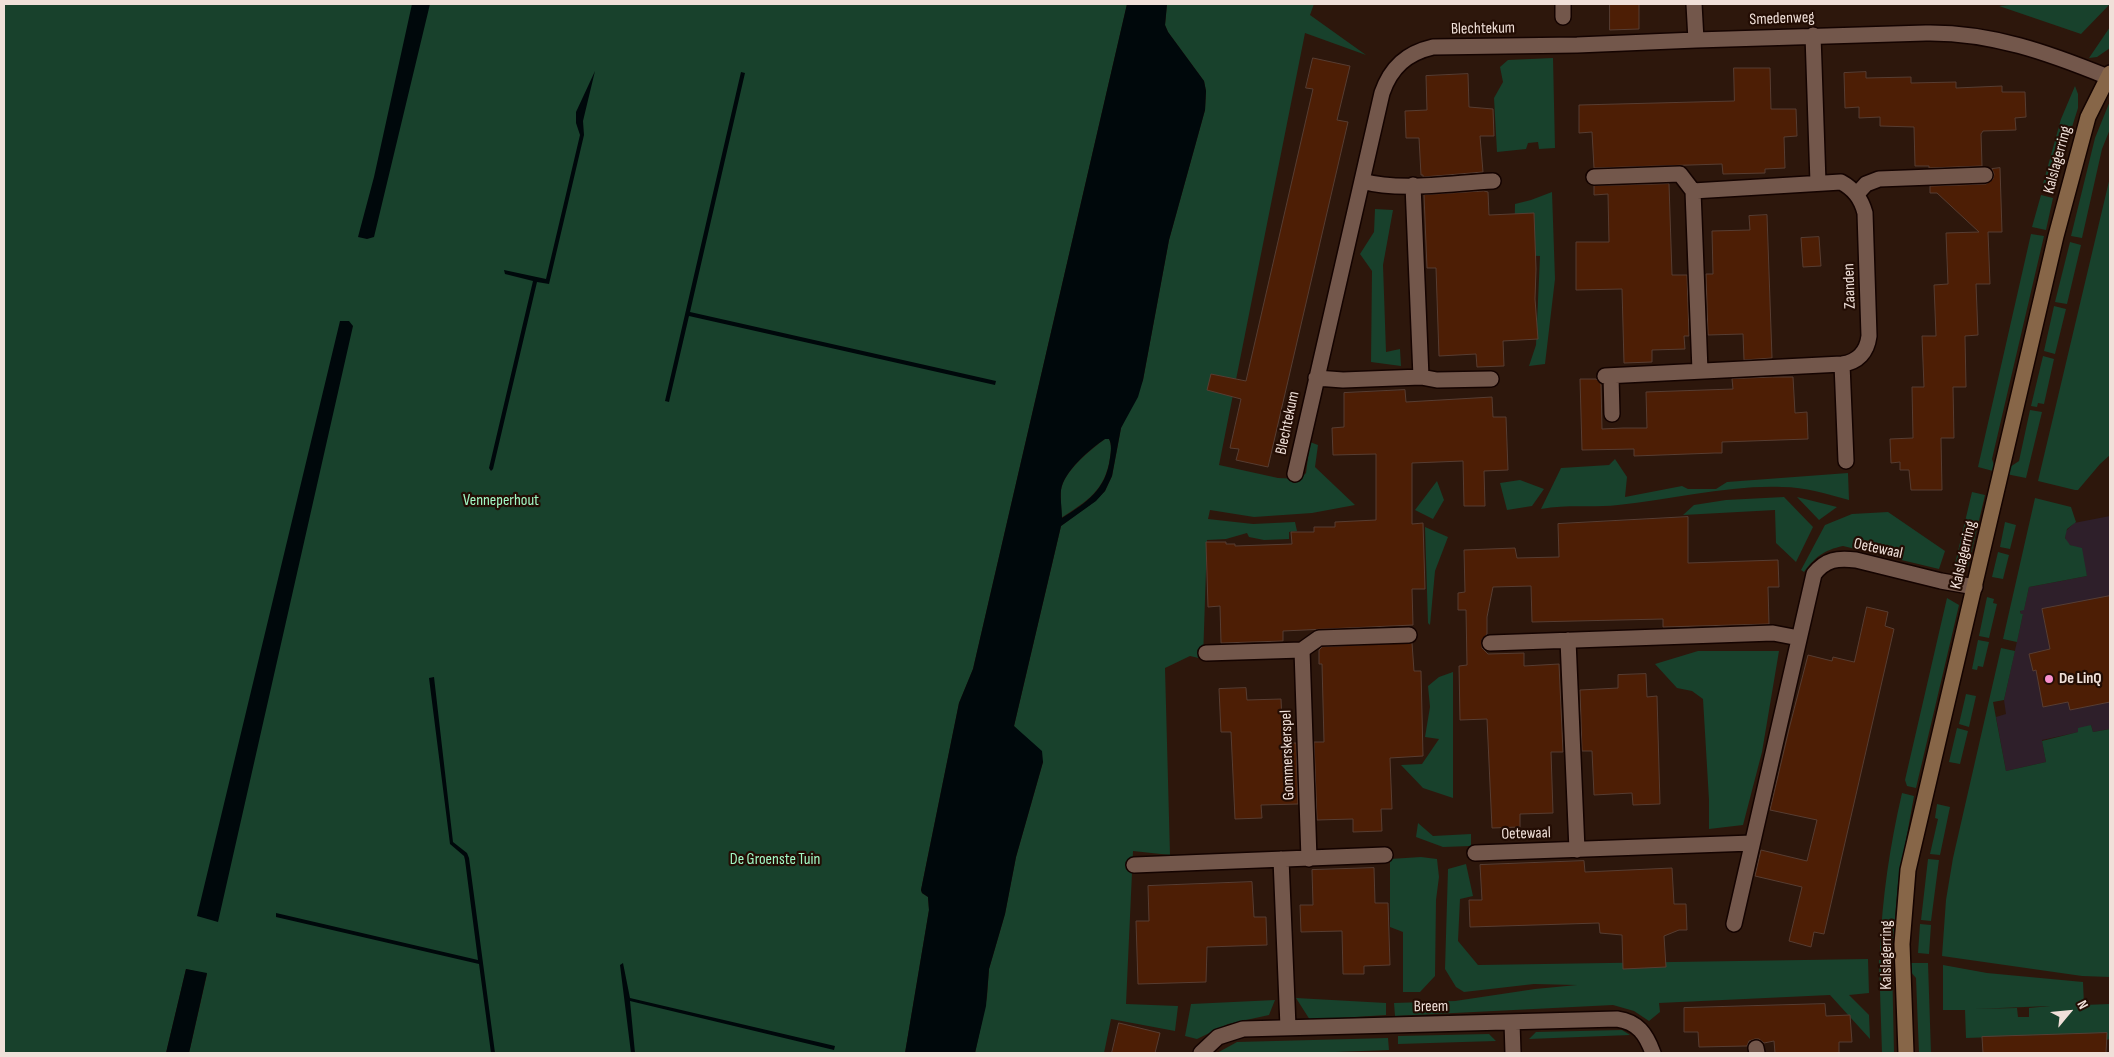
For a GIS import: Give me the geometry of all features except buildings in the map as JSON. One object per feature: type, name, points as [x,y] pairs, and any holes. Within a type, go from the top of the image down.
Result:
[{"type":"street","points":[[1694,4],[1696,40]]},
{"type":"street","name":"Smedenweg","points":[[1696,40],[1944,32],[1991,38],[2041,51],[2109,75]]},
{"type":"street","points":[[1813,36],[1818,183]]},
{"type":"street","name":"Blechtekum","points":[[1295,474],[1386,84],[1398,64],[1417,52],[1440,47],[1577,45],[1696,40]]},
{"type":"street","name":"Kalslagerring","points":[[1906,1053],[1902,944],[1908,870],[2049,263],[2088,118],[2109,75]]},
{"type":"street","points":[[1594,177],[1680,174],[1694,191],[1700,371]]},
{"type":"street","points":[[1694,191],[1840,182],[1850,187],[1857,194],[1866,184],[1879,178],[1985,175]]},
{"type":"street","points":[[1362,181],[1372,184],[1413,186],[1493,181]]},
{"type":"street","points":[[1413,186],[1421,377]]},
{"type":"street","name":"Zaanden","points":[[1612,414],[1608,376],[1842,364],[1861,356],[1869,336],[1865,213],[1857,194]]},
{"type":"street","points":[[1842,364],[1846,461]]},
{"type":"street","name":"Blechtekum","points":[[1316,378],[1343,380],[1421,377],[1436,380],[1491,379]]},
{"type":"street","name":"Oetewaal","points":[[1734,924],[1814,574],[1820,566],[1835,559],[1856,560],[1941,581],[1975,587]]},
{"type":"street","points":[[1490,643],[1773,633],[1800,638]]},
{"type":"street","points":[[1206,653],[1302,650],[1319,638],[1409,635]]},
{"type":"street","points":[[1568,640],[1577,850]]},
{"type":"street","name":"Gommerskerspel","points":[[1302,650],[1309,859]]},
{"type":"street","name":"Oetewaal","points":[[1475,853],[1752,843]]},
{"type":"street","points":[[1134,865],[1385,855]]},
{"type":"street","points":[[1281,859],[1288,1027]]},
{"type":"street","name":"Breem","points":[[1201,1053],[1218,1037],[1243,1029],[1617,1019],[1625,1020],[1638,1027],[1645,1034],[1653,1053]]},
{"type":"street","points":[[1512,1022],[1512,1053]]},
{"type":"shaded area","points":[[412,4],[430,4],[374,237],[367,239],[358,237],[374,177]]},
{"type":"shaded area","points":[[1127,4],[1167,4],[1165,25],[1168,32],[1204,81],[1206,91],[1205,110],[1169,240],[1143,380],[1138,397],[1121,428],[1112,476],[1105,491],[1096,501],[1061,526],[1014,726],[1042,751],[1043,762],[1016,857],[1005,914],[989,969],[986,1006],[975,1053],[905,1053],[929,910],[928,897],[921,890],[959,703],[973,669]],"holes":[[[1105,439],[1109,439],[1111,451],[1108,469],[1100,487],[1087,500],[1062,518],[1061,490],[1067,475],[1085,455]]]},
{"type":"shaded area","points":[[595,71],[583,121],[584,135],[549,284],[537,282],[491,471],[489,468],[533,281],[505,274],[504,270],[546,279],[580,135],[576,123],[576,112]]},
{"type":"shaded area","points":[[741,72],[745,73],[690,312],[996,381],[995,385],[689,316],[669,402],[665,401]]},
{"type":"shaded area","points":[[340,321],[349,321],[353,326],[218,922],[197,916]]},
{"type":"shaded area","points":[[2110,516],[2110,729],[2093,732],[2091,725],[2079,732],[2042,740],[2046,762],[2006,771],[1996,717],[2006,714],[2004,700],[2023,614],[2021,614],[2020,610],[2024,609],[2029,587],[2087,576],[2079,549],[2068,544],[2065,538],[2066,531],[2074,523]]},
{"type":"shaded area","points":[[434,677],[453,842],[467,853],[469,858],[495,1053],[491,1053],[479,964],[276,917],[276,913],[478,960],[465,860],[464,856],[450,844],[429,678]]},
{"type":"shaded area","points":[[623,963],[630,998],[835,1046],[834,1050],[630,1001],[635,1053],[631,1053],[620,965]]},
{"type":"shaded area","points":[[186,969],[207,973],[189,1053],[166,1053]]},
{"type":"green space","name":"Venneperhout","points":[[4,4],[1127,4],[973,669],[959,703],[921,890],[928,897],[929,910],[905,1053],[189,1053],[207,974],[186,969],[166,1053],[4,1053]]},
{"type":"green space","points":[[1167,4],[1314,4],[1310,15],[1366,55],[1305,33],[1219,465],[1278,478],[1300,479],[1306,473],[1310,442],[1318,445],[1315,467],[1355,505],[1312,513],[1254,517],[1210,510],[1208,519],[1253,524],[1295,522],[1297,531],[1289,532],[1289,539],[1264,540],[1249,537],[1247,533],[1226,539],[1207,540],[1203,659],[1190,656],[1165,668],[1170,855],[1133,851],[1126,1004],[1178,1006],[1175,1031],[1111,1019],[1104,1053],[975,1053],[987,997],[989,969],[1005,914],[1016,857],[1043,762],[1014,726],[1061,526],[1095,501],[1105,491],[1112,476],[1121,428],[1143,380],[1169,240],[1205,110],[1206,91],[1204,81],[1168,32],[1165,25]]},
{"type":"green space","points":[[2019,4],[2110,4],[2081,34],[1999,6]]},
{"type":"green space","points":[[2110,27],[2110,48],[2097,57],[2089,58]]},
{"type":"green space","points":[[1553,58],[1555,148],[1539,149],[1538,142],[1528,143],[1526,149],[1497,152],[1494,98],[1503,82],[1500,67],[1508,60]]},
{"type":"green space","points":[[2075,86],[2078,94],[2078,108],[2054,193],[2041,191],[2061,119]]},
{"type":"green space","points":[[2110,101],[2110,129],[2102,149],[2082,238],[2071,236],[2095,138]]},
{"type":"green space","points":[[2110,177],[2110,455],[2078,490],[2075,490],[2038,481]]},
{"type":"green space","points":[[1552,192],[1555,279],[1545,364],[1529,366],[1536,345],[1540,256],[1514,255],[1515,204]]},
{"type":"green space","points":[[2041,195],[2053,198],[2046,230],[2032,227]]},
{"type":"green space","points":[[1375,209],[1393,210],[1383,265],[1386,352],[1400,349],[1401,366],[1371,362],[1372,271],[1360,254],[1374,232]]},
{"type":"green space","points":[[2031,234],[2044,236],[1992,459],[1993,471],[1978,467]]},
{"type":"green space","points":[[2070,242],[2081,245],[2067,304],[2055,302]]},
{"type":"green space","points":[[2054,306],[2066,309],[2055,354],[2044,351]]},
{"type":"green space","points":[[2043,356],[2054,359],[2044,404],[2038,403],[2037,407],[2031,406]]},
{"type":"green space","points":[[2030,410],[2042,412],[2026,478],[2006,474],[2007,469],[2019,461]]},
{"type":"green space","points":[[1105,439],[1109,439],[1111,448],[1108,469],[1104,479],[1087,500],[1061,518],[1061,490],[1063,483],[1072,468]]},
{"type":"green space","points":[[1615,459],[1627,477],[1625,497],[1682,486],[1688,489],[1716,489],[1727,482],[1848,473],[1849,500],[1799,488],[1761,487],[1720,490],[1618,505],[1541,509],[1561,468],[1609,465]]},
{"type":"green space","points":[[1520,480],[1544,489],[1532,506],[1507,510],[1500,483]]},
{"type":"green space","points":[[1437,481],[1444,500],[1433,519],[1415,510]]},
{"type":"green space","points":[[1972,492],[1985,495],[1968,567],[1954,568]]},
{"type":"green space","points":[[1784,497],[1813,527],[1796,562],[1776,543],[1775,510],[1683,515],[1694,505],[1726,500]]},
{"type":"green space","points":[[1797,497],[1837,507],[1819,520]]},
{"type":"green space","points":[[2035,498],[2071,507],[2076,522],[2067,529],[2065,538],[2070,545],[2082,548],[2087,576],[2029,587],[2024,610],[2020,611],[2023,614],[2017,642],[2003,639]]},
{"type":"green space","points":[[1888,512],[1945,551],[1939,569],[1843,546],[1825,552],[1816,558],[1804,572],[1801,570],[1825,525],[1852,514]]},
{"type":"green space","points":[[2005,522],[2016,525],[2010,549],[2000,547]]},
{"type":"green space","points":[[1425,527],[1448,537],[1435,571],[1430,625],[1428,623]]},
{"type":"green space","points":[[1998,552],[2009,555],[2003,579],[1992,577]]},
{"type":"green space","points":[[1987,597],[1994,599],[1993,603],[1997,604],[1989,638],[1979,636]]},
{"type":"green space","points":[[1947,598],[1959,605],[1916,788],[1907,786],[1905,780]]},
{"type":"green space","points":[[1978,640],[1989,642],[1983,667],[1978,666],[1977,670],[1972,669]]},
{"type":"green space","points":[[2001,648],[2015,651],[2004,700],[1993,702],[2006,771],[2046,762],[2042,741],[2078,732],[2078,728],[2091,725],[2093,732],[2110,729],[2110,977],[2082,976],[1942,956],[1946,900],[1953,858]]},
{"type":"green space","points":[[1698,651],[1779,651],[1762,752],[1743,825],[1709,829],[1703,699],[1692,691],[1677,688],[1655,664]]},
{"type":"green space","points":[[1453,672],[1453,798],[1423,788],[1401,765],[1422,764],[1439,739],[1425,737],[1430,707],[1428,686],[1439,677]]},
{"type":"green space","points":[[1966,694],[1976,696],[1969,727],[1959,724]]},
{"type":"green space","points":[[1957,728],[1968,731],[1960,764],[1949,762]]},
{"type":"green space","points":[[1902,793],[1914,796],[1898,884],[1892,952],[1880,952],[1887,872]]},
{"type":"green space","points":[[1937,804],[1950,807],[1940,855],[1930,854],[1938,819],[1935,818]]},
{"type":"green space","points":[[1418,823],[1433,836],[1471,834],[1471,846],[1443,847],[1416,837]]},
{"type":"green space","points":[[1421,857],[1437,859],[1439,877],[1436,900],[1435,976],[1420,992],[1403,992],[1403,932],[1390,927],[1390,859]]},
{"type":"green space","points":[[1928,859],[1939,860],[1931,921],[1921,920]]},
{"type":"green space","points":[[1466,864],[1473,896],[1460,899],[1458,941],[1478,965],[1868,959],[1869,993],[1849,995],[1869,1015],[1870,1039],[1830,995],[1659,1003],[1660,1012],[1649,1021],[1634,1011],[1613,1005],[1395,1016],[1394,1003],[1455,1001],[1577,985],[1534,984],[1464,992],[1456,987],[1445,969],[1448,869]]},
{"type":"green space","points":[[1920,924],[1931,925],[1929,954],[1918,953]]},
{"type":"green space","points":[[1879,960],[1892,961],[1894,1053],[1882,1053]]},
{"type":"green space","points":[[1907,963],[1928,963],[1931,1053],[1919,1053],[1916,978],[1909,970]]},
{"type":"green space","points":[[1943,965],[1987,973],[2083,982],[2084,1005],[2110,1004],[2110,1039],[2106,1040],[2106,1033],[1966,1038],[1965,1010],[1943,1010]],"holes":[[[2050,1006],[2029,1008],[2029,1017],[2018,1017],[2017,1008],[1974,1009]]]},
{"type":"green space","points":[[1296,998],[1386,1003],[1386,1015],[1310,1020]]},
{"type":"green space","points":[[1275,1000],[1269,1015],[1228,1024],[1197,1039],[1185,1036],[1191,1004]]},
{"type":"green space","points":[[1622,1030],[1630,1035],[1529,1039],[1536,1032]]},
{"type":"green space","points":[[1489,1034],[1496,1041],[1398,1044],[1398,1036]]},
{"type":"green space","points":[[1388,1038],[1389,1050],[1309,1053],[1217,1053],[1237,1042]]},
{"type":"place","name":"De LinQ","points":[[2049,679]]},
{"type":"park label","name":"De Groenste Tuin","points":[[775,860]]}]
